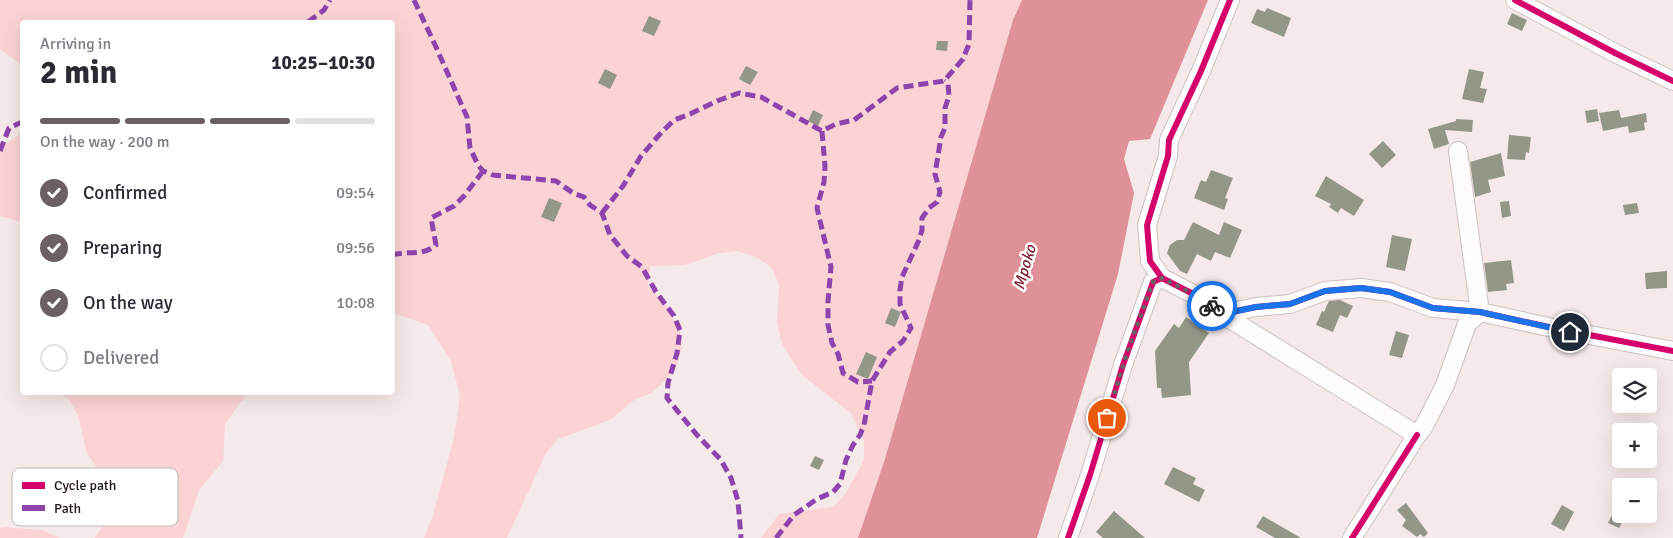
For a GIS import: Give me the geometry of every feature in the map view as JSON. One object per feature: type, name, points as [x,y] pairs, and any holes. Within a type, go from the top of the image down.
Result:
[{"type":"street","points":[[1230,0],[1201,71],[1169,140],[1168,156],[1147,225],[1150,261],[1162,278],[1201,298],[1222,314],[1417,435]]},
{"type":"street","points":[[1515,0],[1615,54],[1673,81]]},
{"type":"street","points":[[1458,151],[1480,312]]},
{"type":"street","points":[[1068,538],[1133,335],[1153,282],[1162,278]]},
{"type":"street","points":[[1222,314],[1256,307],[1290,304],[1325,291],[1361,288],[1390,292],[1433,308],[1480,312],[1673,351]]},
{"type":"street","points":[[1352,538],[1424,426],[1438,400],[1467,324],[1480,312]]},
{"type":"shaded area","points":[[0,0],[1022,0],[1013,20],[884,462],[858,538],[761,538],[779,514],[833,507],[846,493],[864,460],[864,441],[851,413],[802,375],[782,344],[777,322],[779,284],[771,267],[756,257],[738,251],[719,253],[685,265],[650,266],[648,286],[665,304],[680,330],[682,348],[677,365],[665,381],[651,393],[634,400],[610,420],[558,439],[546,453],[507,538],[424,538],[433,515],[454,438],[460,396],[451,361],[428,325],[395,314],[395,20],[20,20],[20,64],[0,49]]},
{"type":"shaded area","points":[[20,134],[20,221],[0,216],[0,149]]},
{"type":"shaded area","points":[[60,395],[246,395],[225,424],[223,461],[199,490],[183,538],[95,538],[103,526],[178,526],[178,468],[97,468],[87,453],[78,415],[69,399]]},
{"type":"shaded area","points":[[4,527],[41,530],[60,538],[0,538],[0,529]]},
{"type":"water","name":"Mpoko","points":[[1022,0],[1208,0],[1150,139],[1129,141],[1124,159],[1134,193],[1118,274],[1037,538],[858,538],[884,462],[1013,20]]},
{"type":"building","points":[[1267,8],[1291,18],[1284,37],[1251,23],[1257,9],[1265,12]]},
{"type":"building","points":[[1512,13],[1527,20],[1522,31],[1507,24]]},
{"type":"building","points":[[649,16],[661,21],[654,36],[642,31]]},
{"type":"building","points":[[937,41],[948,41],[947,51],[936,50]]},
{"type":"building","points":[[746,66],[758,72],[750,85],[739,79]]},
{"type":"building","points":[[605,69],[617,75],[610,89],[598,83]]},
{"type":"building","points":[[1469,69],[1484,72],[1480,88],[1487,89],[1483,103],[1462,99]]},
{"type":"building","points":[[1597,109],[1599,121],[1587,123],[1585,111]]},
{"type":"building","points":[[813,110],[823,115],[818,126],[808,121]]},
{"type":"building","points":[[1619,110],[1621,118],[1646,113],[1647,122],[1644,123],[1645,130],[1629,133],[1628,126],[1603,131],[1599,113]]},
{"type":"building","points":[[1456,119],[1473,120],[1472,132],[1445,130],[1449,144],[1434,149],[1428,129],[1456,121]]},
{"type":"building","points":[[1509,135],[1531,137],[1529,153],[1526,152],[1525,160],[1507,159]]},
{"type":"building","points":[[1383,141],[1396,155],[1382,168],[1369,154]]},
{"type":"building","points":[[1501,153],[1505,176],[1488,180],[1491,192],[1475,197],[1470,162]]},
{"type":"building","points":[[1211,170],[1233,178],[1225,198],[1228,199],[1224,210],[1194,198],[1201,180],[1206,182]]},
{"type":"building","points":[[1326,176],[1364,200],[1354,216],[1341,208],[1338,213],[1329,207],[1331,204],[1315,196]]},
{"type":"building","points":[[549,198],[562,203],[554,222],[541,217]]},
{"type":"building","points":[[1509,201],[1511,216],[1502,218],[1500,202]]},
{"type":"building","points":[[1637,203],[1639,213],[1625,215],[1623,205]]},
{"type":"building","points":[[1193,222],[1219,235],[1224,222],[1242,230],[1230,258],[1215,252],[1211,261],[1197,254],[1187,274],[1180,271],[1167,253],[1170,245],[1177,240],[1184,240]]},
{"type":"building","points":[[1392,235],[1412,239],[1405,271],[1386,267]]},
{"type":"building","points":[[1511,260],[1514,283],[1506,284],[1507,290],[1488,292],[1484,263]]},
{"type":"building","points":[[1667,271],[1667,288],[1646,289],[1645,273]]},
{"type":"building","points":[[1340,300],[1353,306],[1347,318],[1340,315],[1333,332],[1316,325],[1329,301]]},
{"type":"building","points":[[891,308],[901,312],[895,327],[885,323]]},
{"type":"building","points":[[1186,317],[1209,333],[1189,362],[1191,395],[1162,398],[1161,388],[1157,388],[1155,351],[1174,324],[1179,328]]},
{"type":"building","points":[[1396,331],[1409,335],[1402,358],[1389,355]]},
{"type":"building","points":[[866,352],[877,357],[868,379],[856,374]]},
{"type":"building","points":[[815,456],[824,460],[819,470],[810,466]]},
{"type":"building","points":[[1173,467],[1196,478],[1193,484],[1205,490],[1199,502],[1164,484]]},
{"type":"building","points":[[1406,503],[1428,533],[1424,537],[1420,534],[1417,537],[1402,526],[1406,520],[1397,510]]},
{"type":"building","points":[[1562,505],[1574,512],[1564,531],[1551,524]]},
{"type":"building","points":[[1114,511],[1145,538],[1103,538],[1096,532]]},
{"type":"building","points":[[1612,515],[1612,523],[1622,523],[1619,528],[1608,523]]},
{"type":"building","points":[[1263,516],[1301,538],[1275,538],[1256,527]]},
{"type":"marked path","points":[[311,20],[324,10],[330,0]]},
{"type":"marked path","points":[[414,0],[467,117],[470,148],[478,165],[483,171],[493,175],[556,181],[573,193],[584,197],[590,205],[602,213],[610,235],[627,256],[642,267],[656,292],[674,316],[680,330],[677,353],[668,383],[667,398],[697,435],[721,460],[731,478],[738,501],[741,538]]},
{"type":"marked path","points":[[602,213],[623,186],[641,156],[674,120],[717,101],[739,93],[761,97],[822,131],[836,124],[854,120],[897,88],[944,81],[963,59],[969,44],[970,0]]},
{"type":"marked path","points":[[776,538],[794,515],[817,499],[833,492],[840,484],[846,460],[864,425],[872,381],[890,352],[903,341],[911,328],[900,304],[900,290],[902,277],[919,240],[922,230],[922,218],[929,208],[937,202],[940,192],[935,174],[941,137],[945,128],[945,108],[949,96],[948,84],[944,81]]},
{"type":"marked path","points":[[0,151],[9,128],[20,123]]},
{"type":"marked path","points":[[822,131],[825,166],[824,182],[817,208],[831,267],[828,325],[832,343],[838,354],[843,373],[858,382],[872,381]]},
{"type":"marked path","points":[[395,254],[425,251],[436,245],[431,218],[454,206],[483,171]]},
{"type":"cycle path","points":[[1230,0],[1201,71],[1169,140],[1168,156],[1147,225],[1150,261],[1162,278],[1201,298],[1222,314],[1256,307],[1290,304],[1325,291],[1361,288],[1390,292],[1433,308],[1480,312],[1673,351]]},
{"type":"cycle path","points":[[1515,0],[1615,53],[1673,81]]},
{"type":"cycle path","points":[[1068,538],[1090,475],[1123,365],[1153,282],[1162,278]]},
{"type":"cycle path","points":[[1352,538],[1417,435]]},
{"type":"way so far","points":[[1107,418],[1133,335],[1153,282],[1162,278],[1201,298],[1212,306]]},
{"type":"route","points":[[1212,306],[1222,314],[1256,307],[1290,304],[1325,291],[1361,288],[1390,292],[1433,308],[1480,312],[1570,332]]}]
